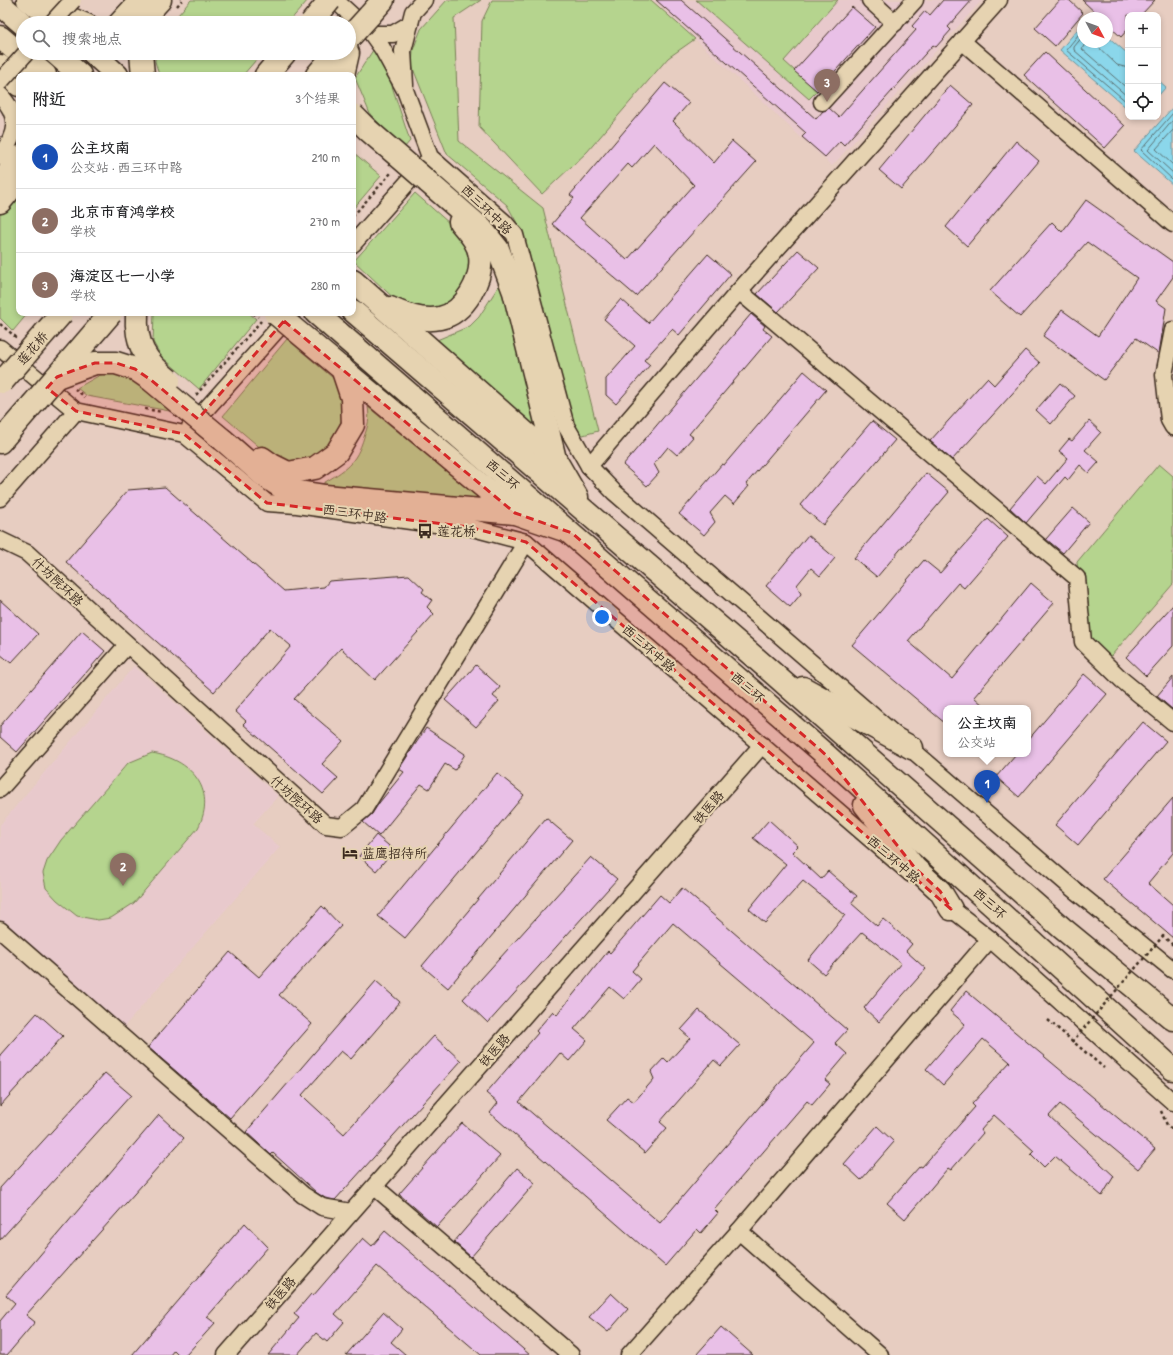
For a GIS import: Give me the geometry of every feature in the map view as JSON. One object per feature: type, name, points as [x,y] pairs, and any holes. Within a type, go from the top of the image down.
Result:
[{"type":"highway","points":[[28,0],[50,16]]},
{"type":"highway","points":[[145,16],[160,0]]},
{"type":"highway","points":[[160,16],[175,0]]},
{"type":"highway","points":[[316,16],[330,0]]},
{"type":"highway","points":[[0,4],[16,18]]},
{"type":"highway","points":[[356,42],[360,32]]},
{"type":"highway","points":[[0,37],[16,51]]},
{"type":"highway","points":[[27,60],[41,72]]},
{"type":"highway","points":[[63,60],[77,72]]},
{"type":"highway","points":[[101,60],[114,72]]},
{"type":"highway","points":[[142,60],[143,72]]},
{"type":"highway","points":[[269,72],[279,60]]},
{"type":"highway","points":[[320,72],[330,60]]},
{"type":"highway","points":[[343,72],[348,60]]},
{"type":"highway","points":[[0,66],[11,86]]},
{"type":"highway","points":[[356,118],[426,186],[474,238],[480,257],[477,280],[465,302],[455,312],[440,318],[411,318],[373,300]]},
{"type":"highway","points":[[356,134],[482,229],[498,249],[514,292],[555,459],[584,510]]},
{"type":"highway","points":[[0,183],[16,161]]},
{"type":"highway","points":[[0,202],[16,183]]},
{"type":"highway","points":[[356,284],[555,459]]},
{"type":"highway","name":"西三环","points":[[356,314],[767,668],[1062,928],[1173,1019]]},
{"type":"highway","name":"莲花桥","points":[[1,383],[59,316]]},
{"type":"highway","points":[[0,442],[108,316]]},
{"type":"highway","points":[[137,316],[137,336],[143,354],[162,375],[225,435],[264,476],[286,490],[325,496],[515,514],[572,533]]},
{"type":"highway","points":[[281,316],[292,321],[342,368],[515,514]]},
{"type":"highway","name":"西三环","points":[[319,316],[572,533],[826,755],[1173,1068]]},
{"type":"highway","points":[[57,377],[96,363],[116,363],[135,369],[225,435],[272,466],[288,473],[315,468],[337,452],[353,425],[352,398],[342,368]]},
{"type":"highway","points":[[767,668],[912,748]]},
{"type":"highway","points":[[826,755],[915,868],[940,891],[951,909]]},
{"type":"street","points":[[48,0],[72,16]]},
{"type":"street","points":[[58,16],[73,0]]},
{"type":"street","points":[[122,16],[137,0]]},
{"type":"street","name":"西三环中路","points":[[335,0],[348,16]]},
{"type":"street","points":[[405,90],[403,51],[413,12],[424,0]]},
{"type":"street","points":[[870,0],[896,23]]},
{"type":"street","points":[[822,102],[896,23],[915,0]]},
{"type":"street","points":[[588,466],[739,291],[998,0]]},
{"type":"street","points":[[360,32],[393,34],[410,24]]},
{"type":"street","name":"西三环中路","points":[[360,32],[382,48],[405,90],[430,157],[504,222],[515,235],[566,426],[588,466],[614,492],[912,748],[1072,888],[1173,970]]},
{"type":"street","points":[[962,41],[1173,224]]},
{"type":"street","points":[[17,72],[23,60]]},
{"type":"street","points":[[0,156],[10,143],[15,131],[12,114],[11,86],[16,75]]},
{"type":"street","points":[[356,241],[430,157]]},
{"type":"street","points":[[739,291],[1077,578],[1083,642],[1122,680],[1173,722]]},
{"type":"street","points":[[184,434],[292,321]]},
{"type":"street","points":[[1173,330],[1164,375],[1169,420],[1173,427]]},
{"type":"street","name":"西三环中路","points":[[0,348],[76,411],[184,434],[267,503],[297,505],[425,523],[470,527],[526,542],[951,909],[990,939],[1173,1102]]},
{"type":"street","points":[[0,498],[76,411]]},
{"type":"street","name":"什坊院环路","points":[[0,540],[28,554],[326,825],[342,827],[364,809],[526,542]]},
{"type":"street","points":[[0,789],[127,645]]},
{"type":"street","name":"铁医路","points":[[226,1355],[762,746]]},
{"type":"street","points":[[0,930],[303,1195],[322,1207],[351,1212]]},
{"type":"street","points":[[629,1355],[739,1231],[990,939]]},
{"type":"street","points":[[375,1187],[571,1355]]},
{"type":"street","points":[[739,1231],[880,1355]]},
{"type":"path","points":[[356,213],[392,172]]},
{"type":"path","points":[[1072,1042],[1162,936],[1173,945]]},
{"type":"path","points":[[1048,1020],[1104,1068]]},
{"type":"highlighted area","points":[[284,321],[515,513],[572,533],[826,755],[915,868],[940,891],[951,909],[526,542],[469,527],[267,503],[184,434],[76,411],[47,388],[57,377],[72,371],[95,363],[116,363],[135,369],[151,380],[198,419]]},
{"type":"shaded area","points":[[653,0],[982,0],[832,166]]},
{"type":"shaded area","points":[[134,666],[278,796],[253,824],[280,847],[122,1029],[0,924],[0,825]]},
{"type":"green space","points":[[191,0],[308,0],[294,16],[177,16]]},
{"type":"green space","points":[[447,0],[481,0],[454,18],[459,141],[543,208],[598,431],[583,435],[575,428],[522,232],[507,205],[447,154],[412,66],[413,50],[421,29]]},
{"type":"green space","points":[[492,0],[651,0],[695,39],[668,58],[587,152],[542,194],[479,127],[482,21]]},
{"type":"green space","points":[[696,0],[838,0],[784,61],[817,91],[809,99]]},
{"type":"green space","points":[[375,47],[385,65],[410,141],[404,148],[370,114],[356,80],[356,76]]},
{"type":"green space","points":[[256,60],[246,72],[158,72],[155,61]]},
{"type":"green space","points":[[356,155],[381,176],[356,205]]},
{"type":"green space","points":[[415,193],[467,239],[471,253],[470,268],[461,297],[429,313],[401,305],[356,263],[356,259]]},
{"type":"green space","points":[[16,196],[16,316],[26,316],[13,331],[0,318],[0,215]]},
{"type":"green space","points":[[500,284],[503,286],[538,429],[437,343],[437,340],[470,326],[479,317]]},
{"type":"green space","points":[[154,316],[252,316],[256,319],[199,389],[161,356],[153,342]]},
{"type":"green space","points":[[287,339],[333,378],[339,390],[343,415],[335,438],[327,451],[312,459],[294,464],[277,462],[223,416]]},
{"type":"green space","points":[[123,371],[175,412],[87,396],[77,388],[100,375]]},
{"type":"green space","points":[[368,407],[480,499],[322,484],[337,475],[349,465],[357,454],[368,426]]},
{"type":"green space","points":[[1159,464],[1173,476],[1173,584],[1105,663],[1083,642],[1077,562]]},
{"type":"green space","points":[[152,753],[166,756],[178,762],[189,769],[197,778],[205,801],[203,814],[198,828],[134,903],[111,918],[98,920],[77,916],[57,900],[46,888],[43,873],[47,861],[61,840],[128,763]]},
{"type":"water","points":[[1077,30],[1077,48],[1113,48],[1113,41],[1125,51],[1125,106],[1060,50]]},
{"type":"water","points":[[1161,83],[1166,87],[1161,93]]},
{"type":"water","points":[[1173,107],[1173,185],[1134,151]]},
{"type":"building","points":[[656,0],[681,0],[816,119],[823,111],[829,108],[839,117],[916,30],[912,26],[925,11],[930,15],[943,0],[972,0],[948,27],[951,30],[936,47],[933,45],[844,145],[840,141],[825,157],[802,137],[806,133]]},
{"type":"building","points":[[1060,0],[1069,0],[1082,12],[1077,12],[1077,20],[1055,46],[1035,28]]},
{"type":"building","points":[[1082,0],[1155,0],[1144,12],[1125,12],[1125,32],[1121,37],[1113,30],[1113,12],[1095,12]]},
{"type":"building","points":[[852,7],[875,27],[817,91],[794,71]]},
{"type":"building","points":[[1045,52],[1125,126],[1105,148],[1024,75]]},
{"type":"building","points":[[665,83],[689,103],[673,121],[714,163],[732,141],[756,162],[636,296],[552,224],[574,198],[570,195]],"holes":[[[654,143],[694,185],[627,260],[580,218],[628,164],[632,168]]]},
{"type":"building","points":[[950,85],[973,105],[901,189],[879,170]]},
{"type":"building","points":[[1016,141],[1039,161],[967,246],[946,227]]},
{"type":"building","points":[[1086,200],[1173,262],[1173,277],[1156,301],[1166,308],[1159,354],[1136,338],[1104,380],[1043,336],[1062,310],[1098,336],[1137,278],[1087,242],[1020,317],[990,291],[1052,222],[1062,232]]},
{"type":"building","points":[[798,250],[819,268],[778,312],[757,294]]},
{"type":"building","points":[[708,254],[731,274],[679,335],[672,329],[644,360],[650,365],[616,404],[606,395],[606,379],[635,346],[604,319],[621,299],[648,323]]},
{"type":"building","points":[[751,314],[765,326],[763,329],[772,336],[689,434],[693,437],[677,455],[668,447],[654,464],[659,473],[647,486],[623,465]]},
{"type":"building","points":[[1025,350],[1040,363],[952,460],[930,441],[987,378],[994,385]]},
{"type":"building","points":[[804,371],[826,390],[746,484],[749,486],[734,504],[725,496],[710,513],[715,522],[704,535],[679,514],[722,464],[724,465]]},
{"type":"building","points":[[1060,383],[1075,396],[1051,424],[1036,410]]},
{"type":"building","points":[[872,421],[895,440],[823,525],[800,505]]},
{"type":"building","points":[[1089,421],[1101,432],[1085,450],[1099,462],[1089,473],[1080,465],[1068,480],[1065,477],[1026,523],[1010,508],[1037,476],[1046,484],[1068,458],[1059,451],[1069,439],[1072,441]]},
{"type":"building","points":[[926,473],[949,492],[877,577],[854,558]]},
{"type":"building","points":[[165,487],[284,591],[324,587],[329,581],[409,575],[424,589],[422,592],[432,600],[427,607],[434,614],[375,680],[341,648],[294,699],[343,741],[322,764],[338,778],[323,794],[243,724],[246,721],[235,711],[291,646],[270,628],[214,692],[66,562],[128,490]]},
{"type":"building","points":[[1073,508],[1089,522],[1063,553],[1046,539]]},
{"type":"building","points":[[988,519],[1008,537],[964,588],[958,583],[908,641],[952,679],[1031,583],[1054,603],[974,697],[983,705],[943,705],[943,721],[852,645],[924,560],[940,573]]},
{"type":"building","points":[[808,535],[835,558],[820,576],[811,568],[797,585],[801,594],[790,607],[766,586]]},
{"type":"building","points":[[0,600],[38,634],[11,663],[0,654]]},
{"type":"building","points":[[1173,605],[1173,646],[1146,676],[1126,657]]},
{"type":"building","points":[[82,631],[105,651],[17,752],[0,737],[0,726]]},
{"type":"building","points":[[476,665],[500,687],[493,696],[499,701],[476,727],[445,700]]},
{"type":"building","points":[[1084,674],[1107,694],[1019,797],[996,777],[1013,757],[1031,757],[1031,736]]},
{"type":"building","points":[[1173,677],[1173,710],[1157,696]]},
{"type":"building","points":[[1143,722],[1166,741],[1078,845],[1055,825]]},
{"type":"building","points":[[426,728],[465,754],[455,770],[445,764],[429,789],[421,784],[379,836],[363,822],[372,814],[404,772],[399,769]]},
{"type":"building","points":[[497,773],[524,795],[405,938],[378,916]]},
{"type":"building","points":[[1173,798],[1173,853],[1148,883],[1173,905],[1173,938],[1103,879]]},
{"type":"building","points":[[546,818],[572,840],[448,988],[422,966]]},
{"type":"building","points":[[769,820],[798,846],[792,852],[821,879],[828,871],[857,896],[851,903],[877,926],[883,919],[912,944],[906,951],[926,969],[879,1022],[864,1008],[901,963],[862,932],[824,974],[808,960],[845,915],[803,881],[765,923],[749,909],[786,864],[753,838]]},
{"type":"building","points":[[376,835],[394,850],[376,871],[359,856]]},
{"type":"building","points":[[591,857],[617,879],[488,1023],[463,999]]},
{"type":"building","points":[[682,888],[847,1030],[835,1043],[847,1054],[825,1080],[830,1084],[812,1105],[807,1101],[714,1209],[718,1213],[701,1233],[697,1229],[665,1266],[490,1113],[498,1103],[486,1093],[538,1033],[536,1031],[553,1011],[557,1015],[608,951],[610,953],[660,895],[669,903]],"holes":[[[673,923],[814,1043],[660,1223],[519,1102],[560,1053],[569,1061],[587,1040],[574,1029],[610,987],[624,999],[641,979],[632,971]]]},
{"type":"building","points":[[322,906],[341,926],[279,995],[312,1024],[230,1118],[148,1047],[230,952],[259,977]]},
{"type":"building","points":[[376,981],[400,1002],[351,1059],[341,1051],[302,1095],[307,1100],[344,1134],[434,1036],[461,1061],[335,1200],[325,1198],[317,1193],[273,1153],[271,1155],[246,1132]]},
{"type":"building","points":[[966,991],[1155,1149],[1138,1169],[1060,1104],[1049,1116],[1114,1176],[1102,1196],[1055,1156],[1044,1167],[1031,1154],[1034,1151],[994,1115],[981,1130],[983,1133],[951,1170],[948,1168],[905,1219],[887,1203],[920,1166],[922,1167],[975,1107],[972,1104],[1010,1062],[983,1039],[943,1085],[926,1069],[965,1024],[950,1011]]},
{"type":"building","points":[[699,1010],[740,1045],[721,1066],[714,1060],[660,1122],[667,1128],[645,1153],[606,1120],[627,1097],[634,1102],[654,1079],[651,1072],[664,1058],[668,1062],[690,1038],[681,1030]]},
{"type":"building","points":[[37,1013],[63,1036],[0,1106],[0,1055]]},
{"type":"building","points":[[105,1073],[131,1095],[0,1240],[0,1188]]},
{"type":"building","points":[[159,1115],[184,1138],[26,1315],[35,1322],[7,1355],[0,1355],[0,1321],[15,1303],[6,1295]]},
{"type":"building","points":[[462,1123],[500,1156],[437,1227],[399,1194]]},
{"type":"building","points":[[877,1126],[894,1142],[861,1180],[844,1164]]},
{"type":"building","points":[[517,1168],[535,1183],[471,1257],[454,1242]]},
{"type":"building","points":[[245,1223],[268,1247],[207,1317],[215,1323],[186,1355],[179,1355],[174,1350],[170,1355],[132,1355]]},
{"type":"building","points":[[385,1231],[530,1355],[481,1355],[377,1266],[335,1314],[344,1322],[327,1342],[316,1333],[297,1355],[268,1355],[299,1318],[294,1314],[311,1294],[313,1296],[363,1238],[372,1246]]},
{"type":"building","points":[[611,1293],[628,1309],[608,1332],[589,1317]]},
{"type":"building","points":[[383,1312],[402,1329],[391,1342],[406,1355],[346,1355]]},
{"type":"building","points":[[721,1327],[753,1355],[696,1355]]},
{"type":"place","name":"海淀区七一小学","points":[[827,102]]},
{"type":"place","name":"莲花桥","points":[[425,531]]},
{"type":"place","name":"公主坟南","points":[[987,803]]},
{"type":"place","name":"蓝鹰招待所","points":[[350,853]]},
{"type":"place","name":"北京市育鸿学校","points":[[123,886]]}]
